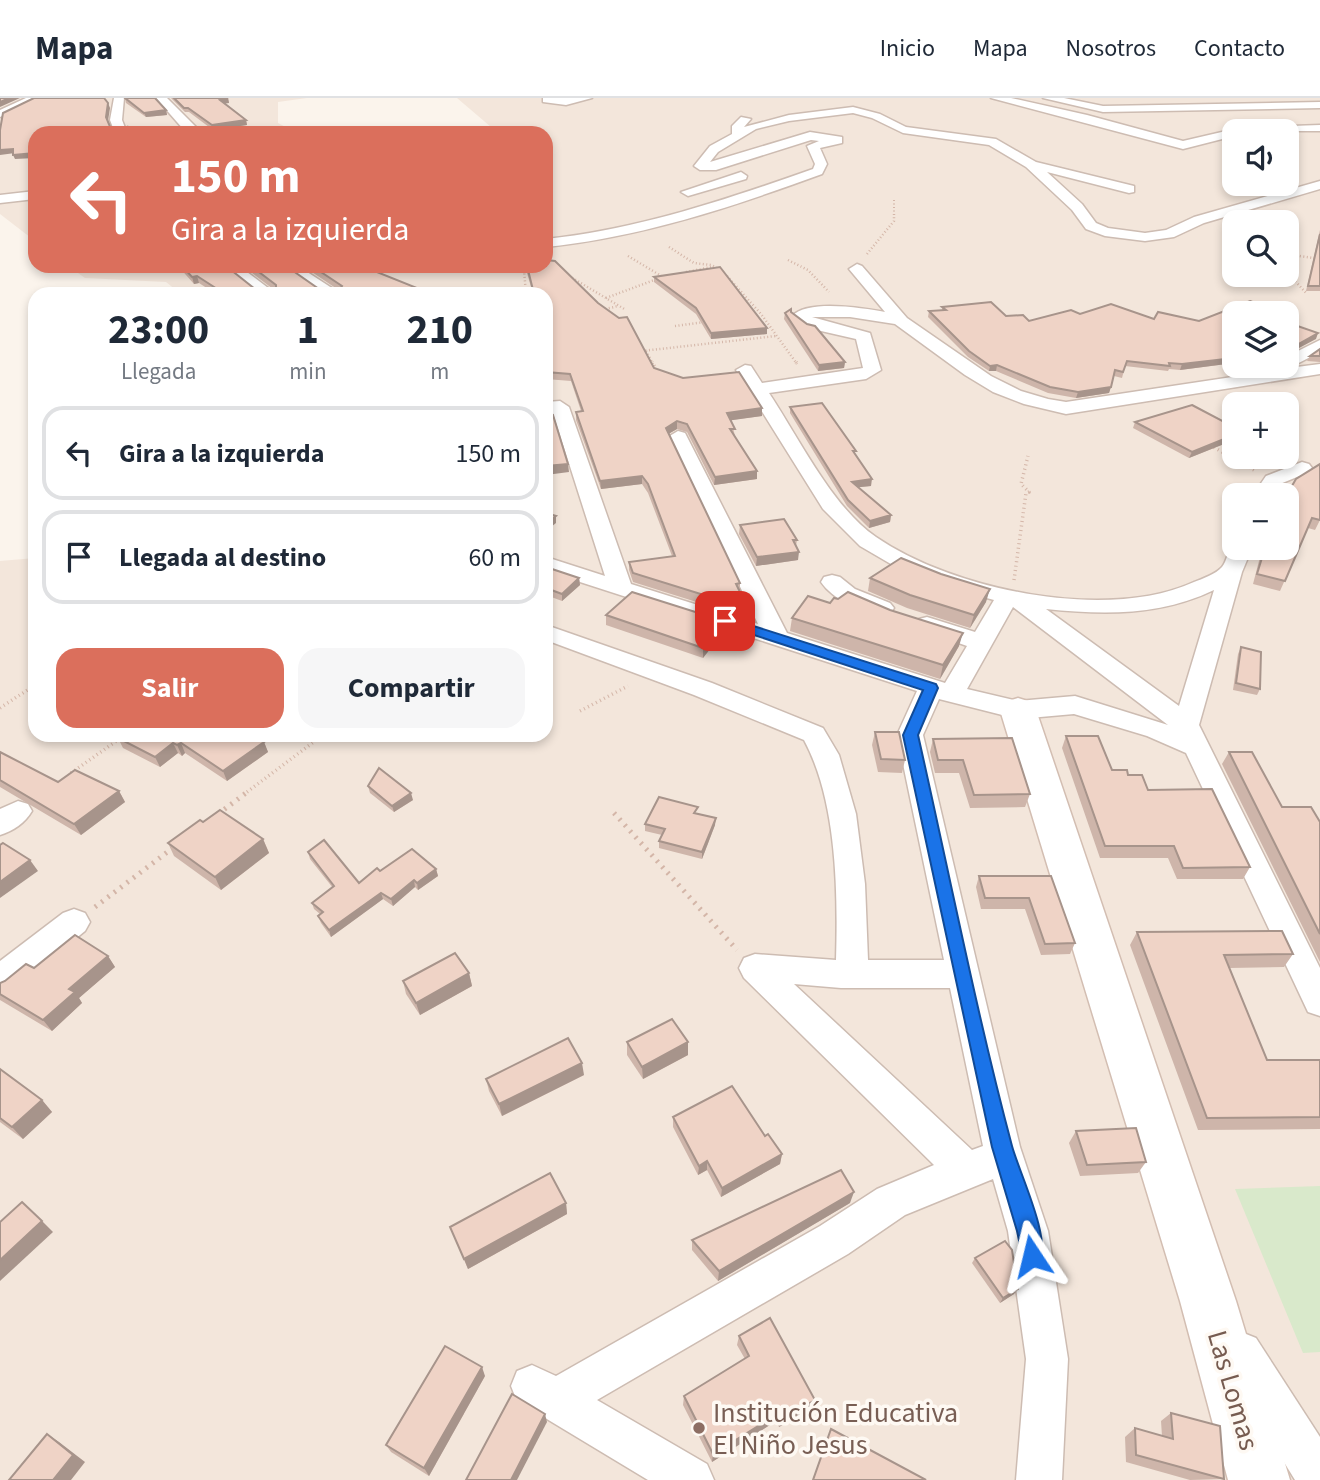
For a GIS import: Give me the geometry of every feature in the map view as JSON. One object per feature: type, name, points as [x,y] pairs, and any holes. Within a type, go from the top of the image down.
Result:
[{"type":"street","points":[[0,114],[35,98]]},
{"type":"street","points":[[118,126],[116,120],[119,98]]},
{"type":"street","points":[[162,98],[185,126]]},
{"type":"street","points":[[550,98],[547,100],[566,102],[586,98]]},
{"type":"street","points":[[996,98],[1183,145],[1222,135]]},
{"type":"street","points":[[1048,98],[1103,109],[1320,105]]},
{"type":"street","points":[[1123,98],[1193,98]]},
{"type":"street","points":[[739,134],[738,126],[747,118],[784,106]]},
{"type":"street","points":[[1100,123],[1144,122],[1205,107]]},
{"type":"street","points":[[794,157],[796,150],[838,139],[810,136],[716,166],[700,166],[707,155],[739,134],[760,125],[789,118],[861,111],[903,131],[992,142],[1030,164],[1077,207],[1091,226],[1105,232],[1145,237],[1169,234],[1199,220],[1320,185]]},
{"type":"street","points":[[1299,129],[1320,128]]},
{"type":"street","points":[[553,242],[573,241],[713,209],[818,171],[821,164],[813,146]]},
{"type":"street","points":[[1030,164],[1129,189]]},
{"type":"street","points":[[688,192],[754,172]]},
{"type":"street","points":[[0,199],[28,196]]},
{"type":"street","points":[[857,269],[901,321],[979,378],[1021,400],[1040,405],[1066,408],[1090,405],[1136,395],[1320,369]]},
{"type":"street","points":[[239,273],[258,287]]},
{"type":"street","points":[[298,273],[322,287]]},
{"type":"street","points":[[757,388],[811,383],[866,374],[872,370],[864,337],[857,333],[812,324],[800,316],[818,310],[901,321]]},
{"type":"street","points":[[1299,357],[1320,345]]},
{"type":"street","points":[[745,370],[840,517],[867,542],[906,563],[961,585],[1012,598],[1089,605],[1167,600],[1198,589],[1231,572]]},
{"type":"street","points":[[1239,381],[1247,378]]},
{"type":"street","points":[[553,408],[560,407],[621,588]]},
{"type":"street","points":[[678,437],[777,638]]},
{"type":"street","points":[[1277,483],[1303,468]]},
{"type":"street","points":[[1191,736],[1236,560]]},
{"type":"street","points":[[553,566],[941,691],[1018,710],[1075,705],[1156,730],[1191,736]]},
{"type":"street","points":[[832,582],[847,594],[866,602],[981,642]]},
{"type":"street","points":[[1012,598],[910,735],[1005,1157],[1028,1231],[1047,1359],[1039,1480]]},
{"type":"street","points":[[1012,598],[1191,736],[1320,1002]]},
{"type":"street","points":[[553,635],[814,734],[825,748],[835,779],[853,924],[852,974]]},
{"type":"street","name":"Las Lomas","points":[[1018,710],[1208,1301],[1259,1480]]},
{"type":"street","points":[[0,980],[74,922]]},
{"type":"street","points":[[755,968],[852,974],[964,974]]},
{"type":"street","points":[[755,968],[966,1170]]},
{"type":"street","points":[[691,1480],[544,1393],[834,1240],[891,1202],[966,1170],[1005,1157]]},
{"type":"street","points":[[1208,1301],[1320,1478]]},
{"type":"path","points":[[857,269],[886,227],[894,221],[894,200]]},
{"type":"path","points":[[668,247],[694,263],[715,266],[761,314],[811,383]]},
{"type":"path","points":[[606,298],[663,277],[628,256]]},
{"type":"path","points":[[1299,256],[1320,259]]},
{"type":"path","points":[[788,260],[808,270],[819,281],[837,302],[837,311]]},
{"type":"path","points":[[676,274],[715,266]]},
{"type":"path","points":[[565,274],[626,310]]},
{"type":"path","points":[[1299,282],[1307,294]]},
{"type":"path","points":[[596,311],[618,306]]},
{"type":"path","points":[[748,316],[761,314]]},
{"type":"path","points":[[675,326],[712,321]]},
{"type":"path","points":[[633,352],[777,336]]},
{"type":"path","points":[[645,368],[655,367],[646,351]]},
{"type":"path","points":[[1208,444],[1261,483]]},
{"type":"path","points":[[1012,598],[1022,513],[1026,494],[1029,492],[1021,484],[1028,456]]},
{"type":"path","points":[[580,711],[627,687],[647,669]]},
{"type":"path","points":[[0,708],[28,690]]},
{"type":"path","points":[[9,818],[115,742]]},
{"type":"path","points":[[215,816],[314,742]]},
{"type":"path","points":[[614,813],[755,968]]},
{"type":"path","points":[[74,922],[183,841]]},
{"type":"shaded area","points":[[0,98],[307,98],[278,102],[278,123],[284,126],[28,126],[28,236],[0,214]]},
{"type":"shaded area","points":[[457,98],[1320,98],[1320,1480],[0,1480],[0,561],[28,559],[28,742],[553,742],[553,287],[172,287],[166,282],[85,278],[78,273],[553,273],[553,126],[490,126]]},
{"type":"green space","points":[[1320,1186],[1320,1352],[1303,1353],[1235,1189]]},
{"type":"building","points":[[34,98],[104,98],[108,103],[106,117],[110,126],[28,126],[28,154],[13,155],[13,149],[0,150],[3,113]]},
{"type":"building","points":[[125,98],[155,98],[166,110],[144,113]]},
{"type":"building","points":[[174,98],[228,98],[220,100],[246,120],[212,125],[184,108]]},
{"type":"building","points":[[1320,234],[1320,286],[1308,286]]},
{"type":"building","points":[[555,261],[598,303],[619,318],[627,317],[654,368],[683,378],[739,372],[762,408],[727,413],[735,429],[730,429],[757,471],[715,477],[687,424],[677,421],[666,428],[740,583],[736,584],[740,592],[707,596],[633,573],[629,562],[675,556],[648,484],[642,476],[600,481],[576,412],[583,411],[570,374],[553,373],[553,287],[532,287],[529,273],[553,273]]},
{"type":"building","points":[[720,267],[767,328],[711,333],[696,308],[654,277]]},
{"type":"building","points":[[188,273],[235,273],[252,287],[214,287],[197,276],[192,277]]},
{"type":"building","points":[[260,273],[296,273],[316,287],[276,287]]},
{"type":"building","points":[[322,273],[380,273],[414,287],[341,287]]},
{"type":"building","points":[[991,302],[1006,316],[1023,315],[1029,321],[1071,310],[1080,314],[1111,304],[1154,319],[1158,312],[1199,321],[1222,312],[1222,359],[1169,363],[1170,366],[1127,361],[1123,372],[1115,370],[1111,387],[1078,392],[1050,387],[997,365],[990,366],[969,351],[929,311]]},
{"type":"building","points":[[791,309],[791,312],[807,324],[815,326],[845,362],[819,365],[785,313]]},
{"type":"building","points":[[1299,326],[1318,333],[1299,344]]},
{"type":"building","points":[[1320,349],[1320,356],[1310,356]]},
{"type":"building","points":[[822,403],[872,479],[852,482],[891,515],[870,521],[848,500],[790,407]]},
{"type":"building","points":[[1192,405],[1222,421],[1222,440],[1192,452],[1135,422]]},
{"type":"building","points":[[553,415],[568,464],[553,465]]},
{"type":"building","points":[[1320,464],[1320,520],[1312,518],[1299,548],[1299,483],[1294,483]]},
{"type":"building","points":[[784,519],[797,540],[793,540],[799,552],[757,557],[740,525]]},
{"type":"building","points":[[901,558],[990,589],[974,615],[910,595],[870,578]]},
{"type":"building","points":[[1261,560],[1294,560],[1285,581],[1257,574]]},
{"type":"building","points":[[553,569],[579,578],[562,594],[553,591]]},
{"type":"building","points":[[632,592],[724,621],[703,648],[606,615]]},
{"type":"building","points":[[848,592],[890,610],[963,633],[943,665],[792,618],[808,596],[830,603],[834,598],[838,599]]},
{"type":"building","points":[[1241,647],[1261,652],[1260,689],[1236,683]]},
{"type":"building","points":[[875,732],[899,732],[905,760],[881,759]]},
{"type":"building","points":[[1066,736],[1098,736],[1112,770],[1127,770],[1128,775],[1142,775],[1148,790],[1212,789],[1250,867],[1183,868],[1174,846],[1105,846]]},
{"type":"building","points":[[1012,738],[1030,794],[974,795],[963,760],[938,760],[933,739]]},
{"type":"building","points":[[126,742],[264,742],[223,771],[181,743],[173,743],[155,757]]},
{"type":"building","points":[[0,752],[58,782],[75,770],[119,791],[74,824],[0,780]]},
{"type":"building","points":[[1229,752],[1252,752],[1282,807],[1311,807],[1320,822],[1320,934]]},
{"type":"building","points":[[379,768],[411,793],[392,806],[368,786]]},
{"type":"building","points":[[659,797],[698,807],[694,813],[716,818],[702,852],[659,841],[665,829],[645,824]]},
{"type":"building","points":[[220,810],[263,839],[215,877],[168,843],[200,820],[203,822]]},
{"type":"building","points":[[324,840],[359,883],[377,868],[380,871],[412,849],[436,869],[417,883],[414,880],[391,899],[381,893],[329,930],[318,916],[323,912],[312,903],[334,886],[308,852]]},
{"type":"building","points":[[3,843],[30,860],[0,882],[0,845]]},
{"type":"building","points":[[979,876],[1051,876],[1075,943],[1045,944],[1029,898],[985,898]]},
{"type":"building","points":[[1282,931],[1293,954],[1224,955],[1267,1060],[1320,1060],[1320,1117],[1207,1118],[1137,932]]},
{"type":"building","points":[[75,935],[108,956],[69,989],[75,992],[43,1020],[0,994],[0,983],[26,964],[34,968]]},
{"type":"building","points":[[455,953],[469,973],[416,1003],[403,981]]},
{"type":"building","points":[[672,1019],[688,1042],[642,1067],[627,1042]]},
{"type":"building","points":[[568,1038],[582,1063],[499,1104],[486,1079]]},
{"type":"building","points":[[0,1069],[42,1100],[12,1127],[0,1118]]},
{"type":"building","points":[[732,1086],[765,1136],[768,1134],[782,1154],[722,1188],[707,1161],[699,1166],[673,1117]]},
{"type":"building","points":[[1136,1128],[1146,1162],[1087,1165],[1076,1131]]},
{"type":"building","points":[[841,1170],[854,1192],[719,1271],[692,1240]]},
{"type":"building","points":[[550,1173],[566,1203],[464,1259],[450,1227]]},
{"type":"building","points":[[22,1202],[42,1221],[0,1260],[0,1222]]},
{"type":"building","points":[[1005,1241],[1012,1250],[1018,1289],[1003,1298],[975,1258]]},
{"type":"building","points":[[770,1318],[815,1400],[782,1419],[779,1413],[713,1454],[684,1396],[749,1356],[739,1336]]},
{"type":"building","points":[[445,1346],[482,1367],[424,1468],[386,1445]]},
{"type":"building","points":[[512,1394],[545,1414],[511,1480],[466,1480]]},
{"type":"building","points":[[1171,1413],[1220,1426],[1224,1479],[1136,1455],[1135,1428],[1173,1439]]},
{"type":"building","points":[[831,1429],[926,1480],[813,1480]]},
{"type":"building","points":[[47,1434],[73,1455],[53,1480],[9,1480]]},
{"type":"place","name":"Institución Educativa El Niño Jesus","points":[[699,1428]]},
{"type":"route","points":[[725,621],[931,688],[910,735],[1002,1147],[1028,1231],[1032,1256]]}]
